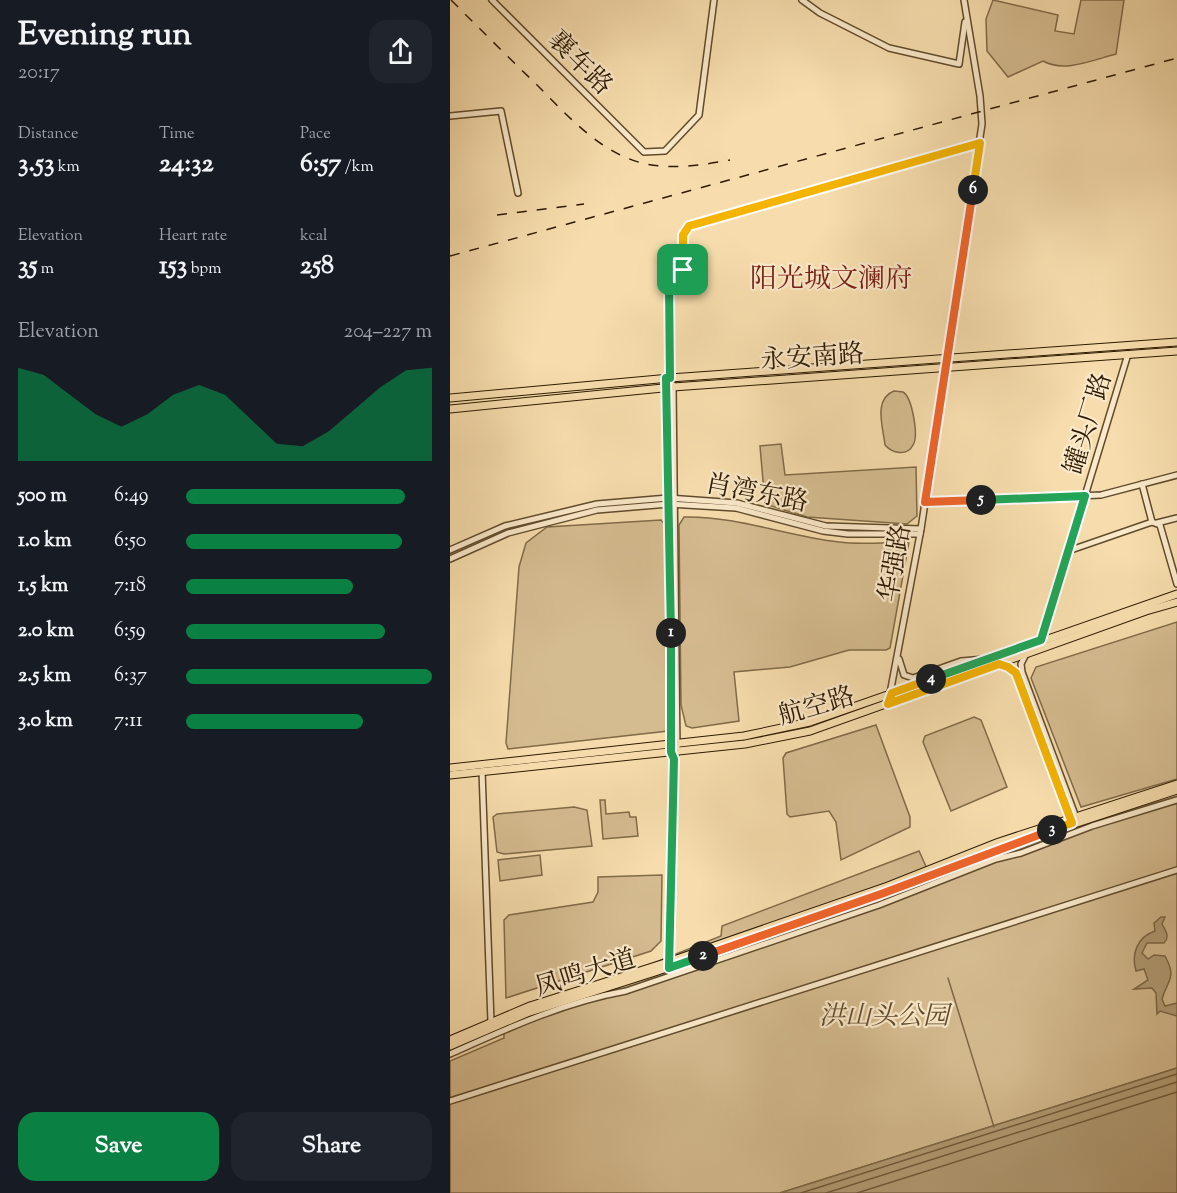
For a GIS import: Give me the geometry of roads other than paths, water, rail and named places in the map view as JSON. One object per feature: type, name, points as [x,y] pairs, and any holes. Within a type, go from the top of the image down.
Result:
[{"type":"main road","name":"永安南路","points":[[450,398],[670,378],[1177,342]]},
{"type":"main road","name":"永安南路","points":[[450,409],[670,387],[1177,351]]},
{"type":"main road","name":"航空路","points":[[450,768],[674,750],[810,722],[1177,594]]},
{"type":"main road","name":"航空路","points":[[450,775],[788,736],[888,704],[1177,602]]},
{"type":"main road","name":"凤鸣大道","points":[[450,1046],[526,1013],[900,884],[1177,784]]},
{"type":"main road","name":"凤鸣大道","points":[[1074,820],[1177,790]]},
{"type":"main road","name":"凤鸣大道","points":[[450,1040],[530,1006],[668,965]]},
{"type":"street","name":"襄车路","points":[[492,0],[644,152],[664,151],[699,115],[714,0]]},
{"type":"street","points":[[802,0],[820,13],[889,48],[959,64],[966,15]]},
{"type":"street","name":"华强路","points":[[888,704],[892,693],[925,502],[980,143],[982,124],[980,96],[964,0]]},
{"type":"street","points":[[450,116],[501,111],[518,193]]},
{"type":"street","points":[[674,750],[668,501],[669,284],[683,270],[683,235],[689,226],[980,143]]},
{"type":"street","name":"罐头厂路","points":[[1041,640],[1128,354]]},
{"type":"street","points":[[668,965],[674,750],[676,501],[670,387]]},
{"type":"street","points":[[925,502],[1101,495],[1177,475]]},
{"type":"street","points":[[1142,484],[1154,523]]},
{"type":"street","name":"肖湾东路","points":[[450,558],[508,533],[597,510],[668,501]]},
{"type":"street","name":"肖湾东路","points":[[450,550],[505,526],[597,504],[668,501],[736,508],[840,533],[920,532]]},
{"type":"street","points":[[1068,551],[1154,523],[1177,518]]},
{"type":"street","points":[[1154,523],[1160,525],[1177,584]]},
{"type":"street","points":[[898,651],[900,669],[904,675],[913,678],[961,661],[992,658]]},
{"type":"street","points":[[1026,654],[1021,664],[1022,672],[1074,820]]},
{"type":"street","points":[[999,664],[1016,673],[1074,820]]},
{"type":"street","points":[[482,771],[491,1022]]},
{"type":"street","points":[[450,1054],[525,1021],[606,994],[626,991],[904,896],[996,859],[1021,853],[1092,826],[1177,800]]},
{"type":"street","points":[[450,1101],[1177,870]]},
{"type":"water","points":[[1161,917],[1165,917],[1162,924],[1167,934],[1166,941],[1147,943],[1142,953],[1148,959],[1154,955],[1165,956],[1169,963],[1171,974],[1162,999],[1165,1006],[1177,1003],[1177,1016],[1160,1011],[1157,1014],[1156,993],[1152,988],[1134,989],[1148,980],[1144,969],[1136,971],[1135,952],[1144,937],[1155,931],[1154,923]]},
{"type":"water","points":[[1177,1068],[1177,1193],[780,1193]]},
{"type":"waterway","points":[[948,978],[994,1127]]},
{"type":"railway","points":[[451,0],[566,115],[614,152],[640,162],[665,166],[692,166],[730,160]]},
{"type":"railway","points":[[450,256],[1177,58]]},
{"type":"railway","points":[[497,215],[584,204]]},
{"type":"district","name":"阳光城文澜府","points":[[831,278]]},
{"type":"park label","name":"洪山头公园","points":[[884,1015]]}]
